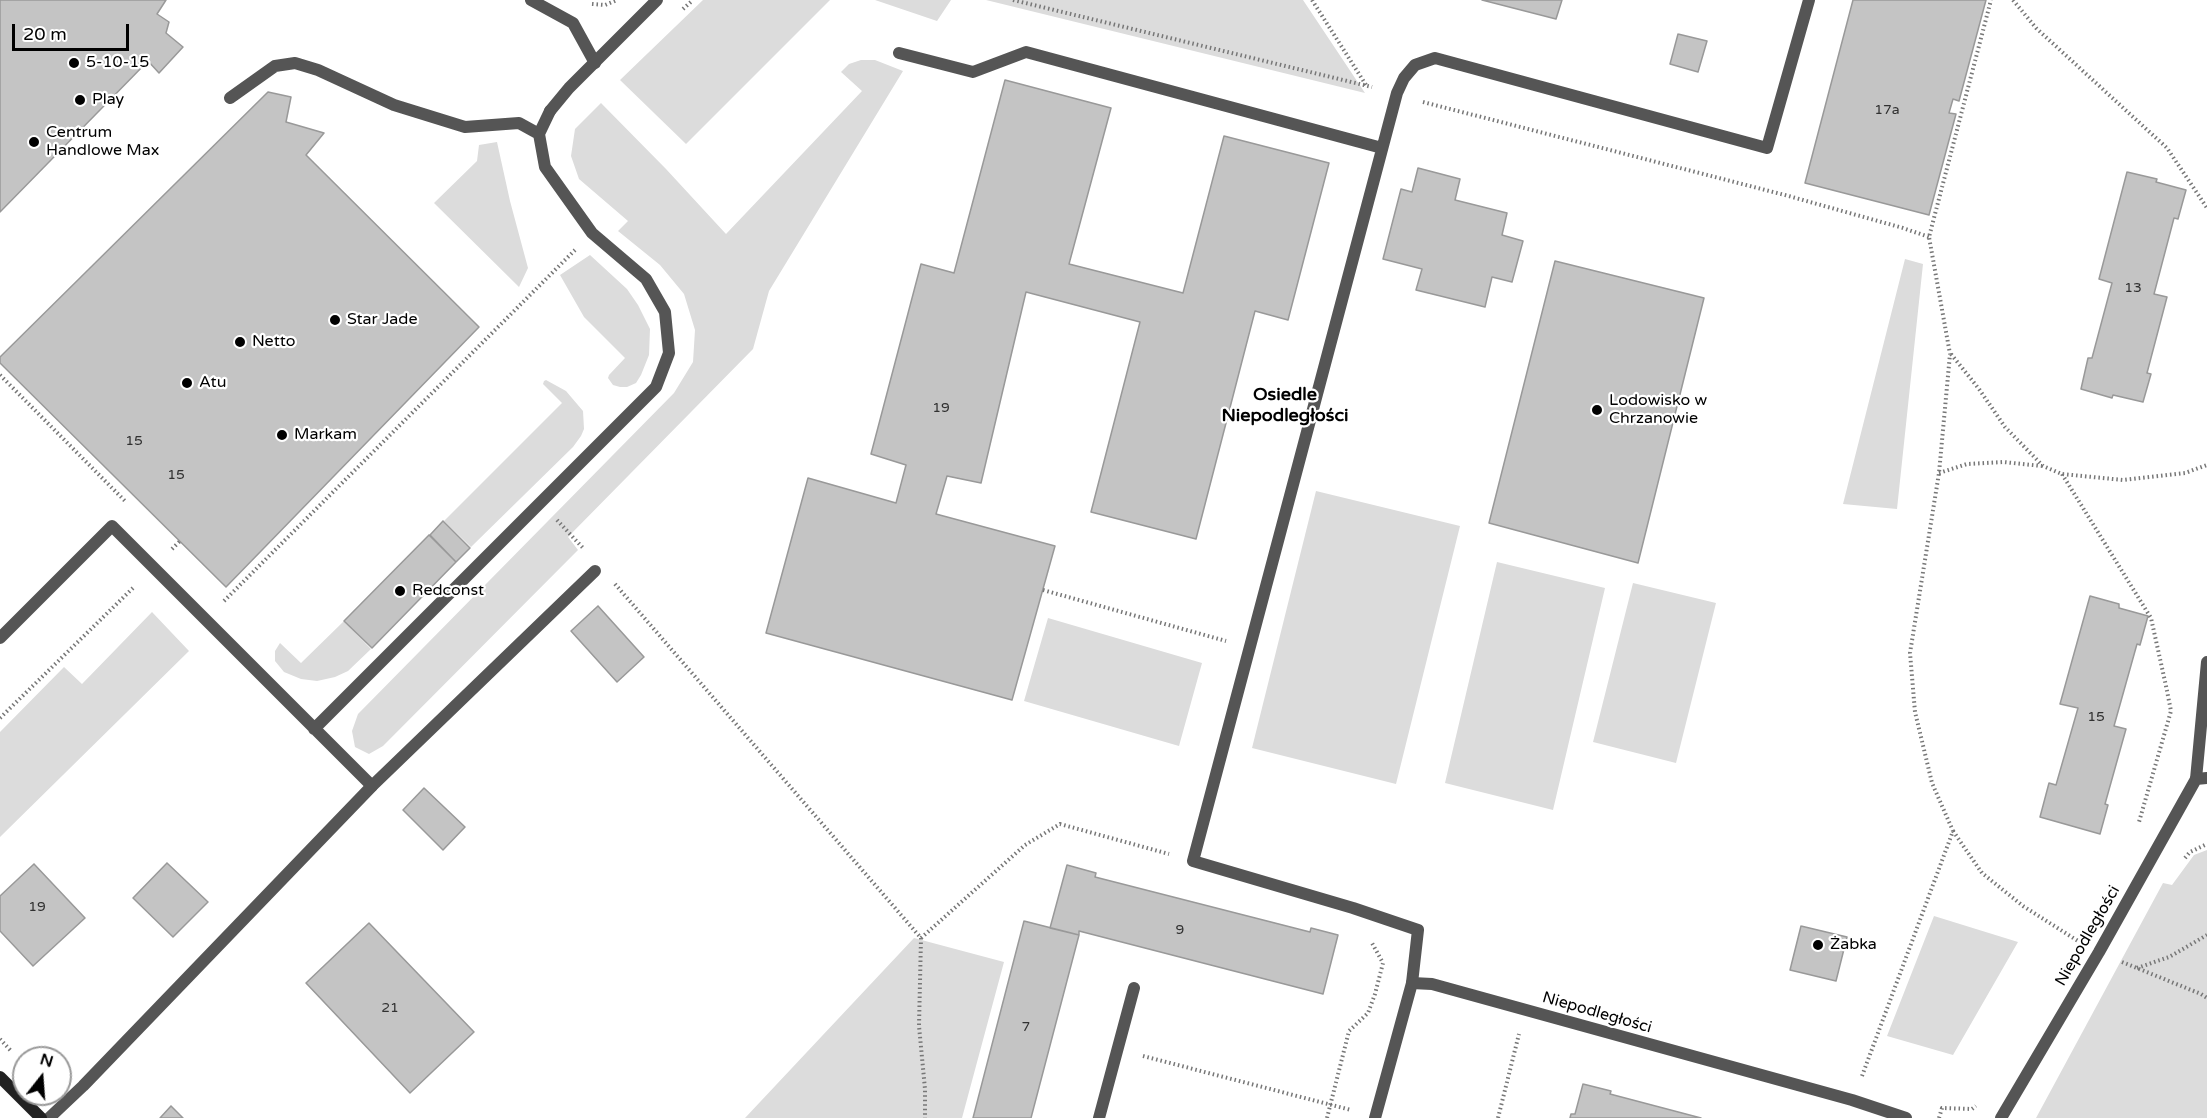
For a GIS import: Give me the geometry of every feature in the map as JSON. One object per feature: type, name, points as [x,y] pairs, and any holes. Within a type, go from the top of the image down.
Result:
[{"type":"street","points":[[531,0],[573,22],[596,63]]},
{"type":"street","points":[[314,729],[656,387],[669,353],[666,312],[646,279],[592,233],[561,192],[545,167],[540,134],[550,111],[569,88],[657,0]]},
{"type":"street","points":[[1375,1117],[1412,983],[1418,930],[1353,908],[1193,861],[1397,93],[1404,78],[1415,65],[1435,57],[1767,148],[1809,0]]},
{"type":"street","points":[[899,53],[973,72],[1026,52],[1382,148]]},
{"type":"street","points":[[230,98],[275,66],[295,63],[318,70],[394,105],[465,128],[519,123],[540,134]]},
{"type":"street","points":[[0,638],[112,526],[372,786]]},
{"type":"street","points":[[49,1118],[83,1086],[372,786],[597,569]]},
{"type":"street","points":[[2201,779],[2207,662]]},
{"type":"street","name":"Niepodległości","points":[[2001,1118],[2201,779]]},
{"type":"street","name":"Niepodległości","points":[[1412,983],[1432,984],[1852,1100],[1906,1118]]},
{"type":"street","points":[[1099,1118],[1134,988]]},
{"type":"street","points":[[0,1077],[41,1118]]},
{"type":"path","points":[[590,4],[605,5],[617,0]]},
{"type":"path","points":[[679,13],[693,0]]},
{"type":"path","points":[[1013,0],[1367,85],[1426,103],[1785,195],[1929,237]]},
{"type":"path","points":[[1312,0],[1367,85]]},
{"type":"path","points":[[1991,0],[1929,237],[1950,354],[1939,472],[1910,653],[1915,712],[1932,783],[1953,831],[1982,873],[2023,906],[2073,938],[2099,952],[2207,998]]},
{"type":"path","points":[[2013,0],[2037,28],[2167,148],[2207,208]]},
{"type":"path","points":[[217,594],[225,601],[579,245]]},
{"type":"path","points":[[1950,354],[1980,389],[2005,427],[2043,466]]},
{"type":"path","points":[[0,375],[131,507]]},
{"type":"path","points":[[1939,472],[1967,464],[2003,462],[2043,466],[2062,474],[2123,480],[2185,473],[2207,465]]},
{"type":"path","points":[[2062,474],[2151,618],[2166,686],[2171,711],[2137,829]]},
{"type":"path","points":[[541,502],[597,569],[921,938],[919,1026],[925,1089],[925,1118]]},
{"type":"path","points":[[0,718],[180,541]]},
{"type":"path","points":[[172,549],[180,556]]},
{"type":"path","points":[[1042,590],[1250,647]]},
{"type":"path","points":[[921,938],[1025,845],[1060,824],[1193,861]]},
{"type":"path","points":[[1860,1081],[1953,831]]},
{"type":"path","points":[[1327,1118],[1349,1031],[1368,1013],[1383,963],[1353,908]]},
{"type":"path","points":[[2073,938],[2079,928]]},
{"type":"path","points":[[2136,968],[2169,957],[2207,935]]},
{"type":"path","points":[[1498,1118],[1519,1033]]},
{"type":"path","points":[[1117,1049],[1375,1117]]},
{"type":"path","points":[[1939,1118],[1942,1108],[1972,1109],[1979,1104]]},
{"type":"shaded area","points":[[703,0],[830,0],[686,144],[620,80]]},
{"type":"shaded area","points":[[875,0],[951,0],[937,21]]},
{"type":"shaded area","points":[[986,0],[1303,0],[1365,93]]},
{"type":"shaded area","points":[[861,60],[875,60],[903,71],[769,291],[753,349],[568,537],[578,550],[383,746],[369,754],[355,747],[352,731],[358,714],[674,393],[693,362],[695,330],[684,294],[660,265],[618,231],[628,221],[579,179],[571,156],[575,129],[601,103],[726,234],[862,91],[841,72],[849,64]]},
{"type":"shaded area","points":[[497,142],[528,268],[519,287],[434,203],[477,161],[479,145]]},
{"type":"shaded area","points":[[590,255],[627,289],[650,329],[649,355],[636,383],[627,387],[613,385],[608,378],[625,358],[584,317],[560,275]]},
{"type":"shaded area","points":[[1905,259],[1923,264],[1897,509],[1843,504]]},
{"type":"shaded area","points":[[546,380],[566,391],[583,411],[584,429],[581,436],[573,447],[471,547],[444,521],[562,403],[543,384]]},
{"type":"shaded area","points":[[1316,491],[1460,526],[1396,784],[1252,748]]},
{"type":"shaded area","points":[[1497,562],[1605,588],[1553,810],[1445,783]]},
{"type":"shaded area","points":[[1633,583],[1716,603],[1676,763],[1593,742]]},
{"type":"shaded area","points":[[152,612],[189,651],[0,837],[0,732],[64,667],[82,684]]},
{"type":"shaded area","points":[[1048,618],[1202,663],[1179,746],[1024,701]]},
{"type":"shaded area","points":[[344,621],[371,649],[348,671],[317,681],[301,679],[284,672],[275,661],[275,651],[280,643],[301,663]]},
{"type":"shaded area","points":[[2207,850],[2207,1118],[2036,1118],[2163,883],[2172,885],[2194,855]]},
{"type":"shaded area","points":[[1934,916],[2018,942],[1953,1055],[1887,1036]]},
{"type":"shaded area","points":[[914,938],[1004,962],[962,1118],[745,1118]]},
{"type":"building","name":"Centrum Handlowe Max","points":[[0,0],[166,0],[157,14],[169,22],[166,33],[183,47],[159,73],[148,61],[0,212]]},
{"type":"building","points":[[1482,0],[1562,0],[1556,19]]},
{"type":"building","points":[[1853,0],[1986,0],[1959,101],[1953,99],[1949,113],[1956,114],[1929,215],[1805,183]]},
{"type":"building","points":[[1678,34],[1707,41],[1698,72],[1670,64]]},
{"type":"building","points":[[1005,80],[1111,108],[1069,264],[1183,293],[1224,136],[1329,163],[1288,320],[1255,311],[1196,539],[1091,512],[1140,322],[1026,292],[981,483],[947,476],[936,514],[1055,546],[1012,700],[766,633],[808,478],[896,503],[906,465],[871,454],[921,264],[954,273]]},
{"type":"building","name":"Netto","points":[[268,92],[291,97],[286,122],[324,133],[306,155],[479,327],[226,587],[0,363],[0,357]]},
{"type":"building","points":[[1418,168],[1460,179],[1455,200],[1507,213],[1502,235],[1523,241],[1512,282],[1492,277],[1485,307],[1416,290],[1422,269],[1383,259],[1401,189],[1412,192]]},
{"type":"building","points":[[2127,172],[2157,179],[2156,182],[2186,190],[2178,219],[2174,218],[2154,294],[2167,297],[2147,373],[2151,374],[2143,402],[2113,395],[2112,398],[2081,389],[2088,358],[2092,358],[2112,283],[2099,279]]},
{"type":"building","name":"Lodowisko w Chrzanowie","points":[[1555,261],[1704,298],[1638,563],[1489,523]]},
{"type":"building","points":[[443,521],[470,548],[456,562],[430,535]]},
{"type":"building","name":"Redconst","points":[[429,535],[456,562],[372,648],[344,621]]},
{"type":"building","points":[[2090,596],[2119,604],[2119,608],[2148,616],[2140,645],[2137,644],[2114,726],[2126,729],[2105,804],[2108,805],[2100,834],[2040,817],[2049,783],[2056,785],[2078,708],[2060,704]]},
{"type":"building","points":[[598,606],[644,657],[617,682],[571,631]]},
{"type":"building","points":[[424,788],[465,827],[443,850],[403,810]]},
{"type":"building","points":[[167,863],[208,902],[173,937],[133,898]]},
{"type":"building","points":[[34,864],[85,918],[33,966],[0,931],[0,896]]},
{"type":"building","points":[[1067,865],[1096,873],[1095,877],[1310,932],[1311,928],[1338,935],[1323,994],[1079,931],[1079,935],[1050,928]]},
{"type":"building","points":[[1024,921],[1079,935],[1031,1118],[973,1118]]},
{"type":"building","points":[[369,923],[474,1032],[410,1093],[306,983]]},
{"type":"building","points":[[1801,926],[1847,937],[1836,981],[1790,970]]},
{"type":"building","points":[[1583,1084],[1611,1091],[1610,1094],[1701,1118],[1570,1118],[1571,1114],[1575,1114]]},
{"type":"building","points":[[171,1106],[183,1118],[160,1118]]},
{"type":"place","name":"5-10-15","points":[[74,63]]},
{"type":"place","name":"Play","points":[[80,100]]},
{"type":"place","name":"Centrum Handlowe Max","points":[[34,142]]},
{"type":"place","name":"Star Jade","points":[[335,320]]},
{"type":"place","name":"Netto","points":[[240,342]]},
{"type":"place","name":"Atu","points":[[187,383]]},
{"type":"place","name":"Lodowisko w Chrzanowie","points":[[1597,410]]},
{"type":"place","name":"Markam","points":[[282,435]]},
{"type":"place","name":"Redconst","points":[[400,591]]},
{"type":"place","name":"Żabka","points":[[1818,945]]},
{"type":"district","name":"Osiedle Niepodległości","points":[[1285,405]]}]
